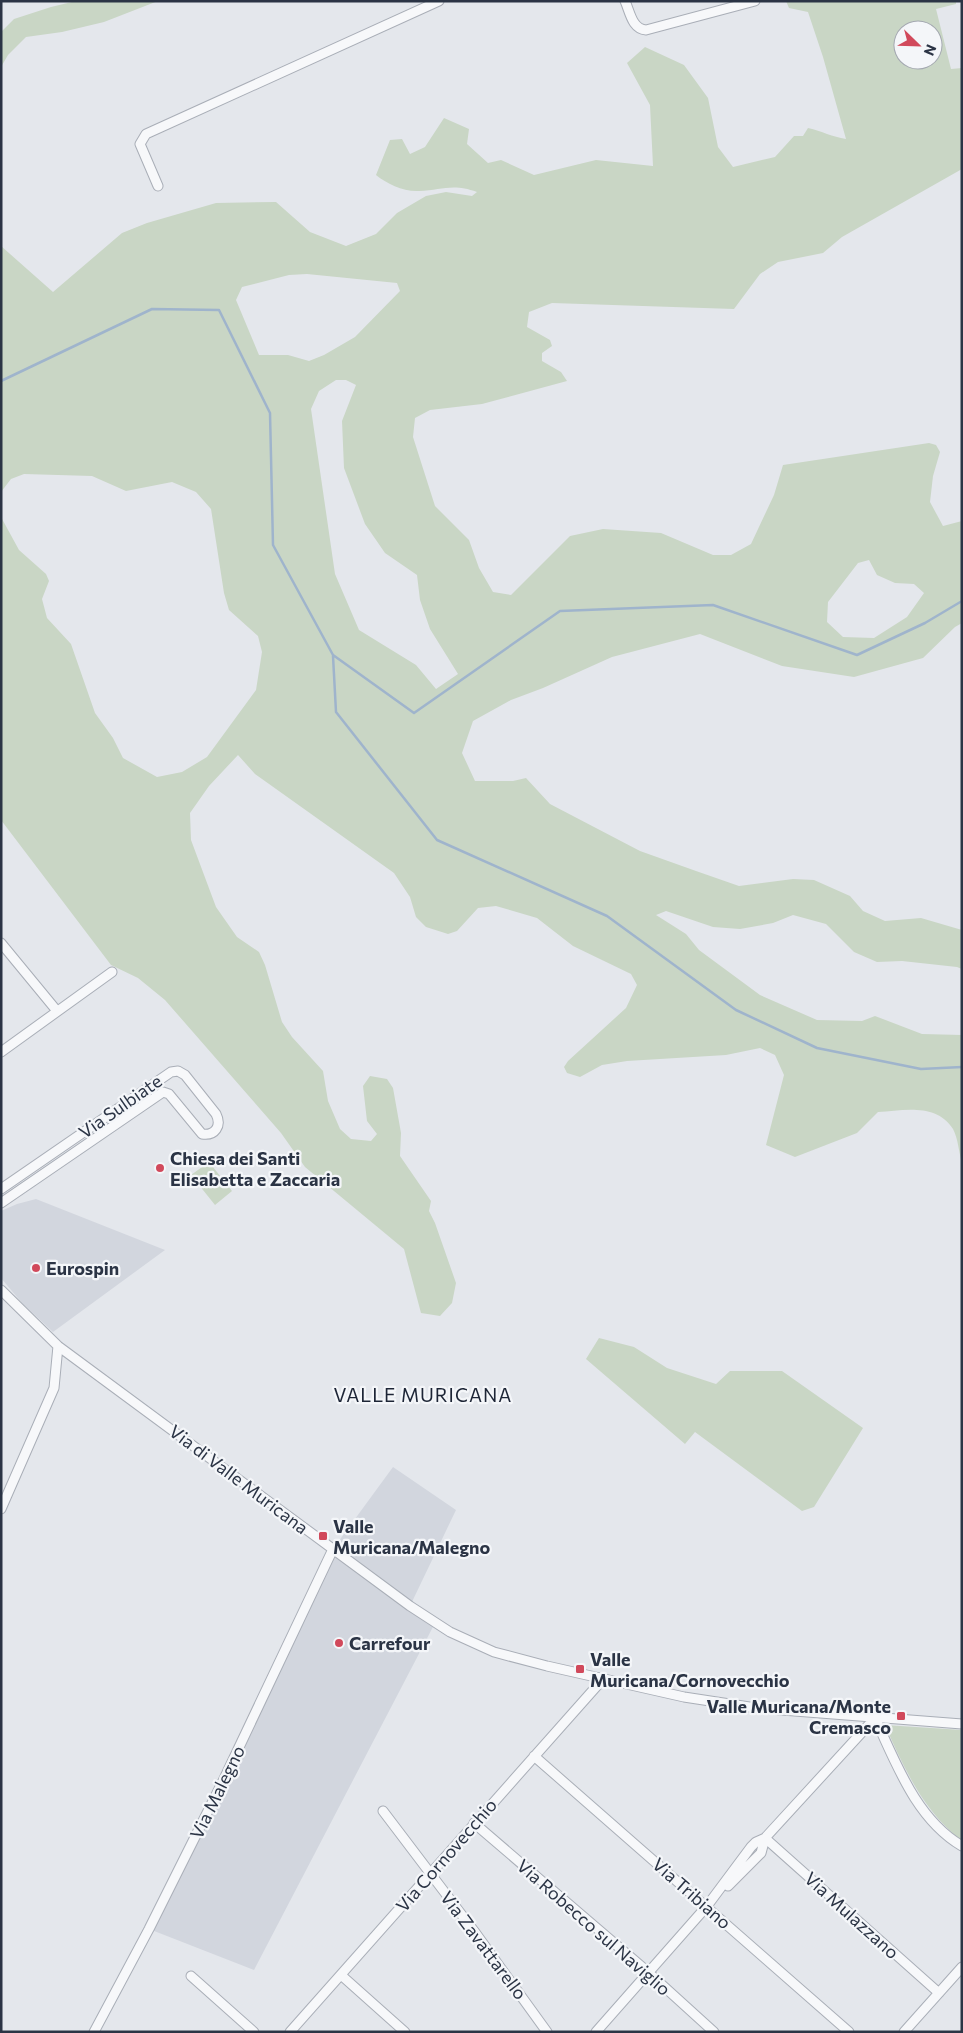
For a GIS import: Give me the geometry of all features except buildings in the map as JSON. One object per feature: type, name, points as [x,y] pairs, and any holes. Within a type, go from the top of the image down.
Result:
[{"type":"street","points":[[158,186],[140,144],[146,134],[439,1]]},
{"type":"street","points":[[625,1],[635,25],[643,30],[755,1]]},
{"type":"street","points":[[1,943],[57,1012]]},
{"type":"street","points":[[1,1052],[112,972]]},
{"type":"street","name":"Via Sulbiate","points":[[1,1189],[171,1072],[178,1071],[185,1075],[216,1114],[219,1121],[218,1127],[214,1132],[208,1135],[202,1134],[169,1094],[163,1092],[1,1203]]},
{"type":"street","name":"Via di Valle Muricana","points":[[1,1290],[58,1346],[434,1623],[476,1644],[494,1652],[547,1666],[709,1702],[875,1718],[962,1724]]},
{"type":"street","points":[[1,1509],[54,1388],[58,1346]]},
{"type":"street","name":"Via Malegno","points":[[94,2032],[149,1929],[223,1781],[333,1549]]},
{"type":"street","name":"Via Cornovecchio","points":[[290,2032],[603,1679]]},
{"type":"street","points":[[596,2032],[707,1906],[758,1856],[764,1847],[765,1838],[875,1718],[917,1801],[934,1823],[962,1846]]},
{"type":"street","name":"Via Tribiano","points":[[534,1756],[850,2032]]},
{"type":"street","name":"Via Zavattarello","points":[[383,1811],[474,1931],[547,2032]]},
{"type":"street","name":"Via Robecco sul Naviglio","points":[[474,1823],[649,1973],[714,2032]]},
{"type":"street","name":"Via Mulazzano","points":[[765,1838],[939,1993]]},
{"type":"street","points":[[904,2032],[962,1967]]},
{"type":"street","points":[[341,1975],[405,2032]]},
{"type":"street","points":[[191,1976],[254,2032]]},
{"type":"shaded area","points":[[36,1199],[165,1250],[53,1332],[22,1303],[1,1278],[1,1211]]},
{"type":"shaded area","points":[[393,1467],[456,1510],[410,1606],[435,1623],[254,1970],[149,1929],[333,1549]]},
{"type":"green space","points":[[76,1],[158,1],[104,22],[62,32],[26,37],[8,55],[1,67],[1,32],[14,19]]},
{"type":"green space","points":[[786,1],[956,1],[956,4],[936,9],[939,20],[893,20],[893,70],[943,70],[943,37],[951,69],[962,68],[962,169],[842,237],[823,253],[778,262],[760,274],[734,309],[552,303],[529,312],[527,327],[550,340],[552,346],[542,353],[542,361],[561,372],[567,381],[482,404],[430,410],[415,418],[413,437],[435,506],[469,540],[479,568],[493,592],[511,595],[570,536],[603,529],[661,533],[713,555],[731,555],[751,544],[774,495],[783,465],[929,443],[936,445],[940,452],[933,476],[930,502],[943,526],[962,521],[962,623],[955,627],[923,658],[854,677],[782,666],[700,634],[612,657],[511,700],[473,721],[462,753],[475,781],[513,781],[526,778],[550,804],[640,851],[696,871],[739,886],[793,879],[814,880],[850,896],[863,911],[885,921],[921,918],[962,930],[962,969],[902,961],[877,962],[854,952],[826,924],[793,915],[773,923],[740,929],[713,927],[666,911],[656,915],[686,934],[699,950],[760,995],[817,1020],[862,1021],[875,1016],[922,1034],[962,1035],[962,1163],[953,1129],[938,1115],[919,1110],[878,1112],[857,1133],[795,1157],[766,1145],[784,1075],[775,1055],[760,1048],[726,1055],[627,1061],[602,1065],[580,1077],[567,1073],[564,1067],[568,1061],[626,1008],[637,985],[631,974],[573,946],[537,918],[496,906],[478,908],[457,931],[448,934],[426,927],[416,917],[410,897],[394,873],[255,774],[238,755],[209,786],[190,813],[191,840],[216,907],[237,937],[259,952],[265,965],[282,1022],[292,1037],[323,1071],[328,1101],[340,1129],[351,1139],[371,1141],[377,1134],[367,1121],[363,1086],[370,1076],[387,1079],[393,1088],[401,1133],[400,1156],[431,1201],[429,1211],[456,1283],[452,1303],[440,1316],[421,1313],[404,1249],[305,1167],[281,1133],[165,1000],[138,978],[111,965],[1,820],[1,517],[19,550],[46,574],[49,581],[42,599],[47,618],[71,644],[95,713],[113,738],[123,758],[157,777],[182,772],[207,757],[256,690],[262,652],[258,636],[229,610],[224,593],[211,509],[196,492],[172,482],[126,491],[92,476],[24,474],[11,479],[1,492],[1,246],[53,292],[122,233],[147,223],[216,203],[276,202],[310,232],[346,246],[376,234],[397,213],[426,196],[446,192],[472,196],[477,192],[454,187],[419,191],[402,189],[376,175],[390,140],[402,139],[410,154],[425,147],[444,118],[469,129],[467,144],[488,163],[501,160],[534,175],[596,160],[653,166],[650,105],[627,63],[645,47],[684,65],[708,98],[718,147],[733,167],[775,157],[794,136],[803,136],[808,128],[846,139],[808,12],[789,8]],"holes":[[[307,274],[397,283],[400,291],[355,337],[324,355],[309,361],[288,355],[259,355],[236,300],[242,287],[289,275]],[[336,380],[346,380],[356,385],[342,421],[344,468],[365,524],[385,553],[417,575],[420,600],[430,629],[458,674],[436,689],[416,665],[359,630],[335,574],[311,409],[319,391]],[[869,560],[877,575],[895,583],[914,584],[924,593],[907,617],[874,638],[843,637],[827,622],[828,602],[858,563]]]},
{"type":"green space","points":[[209,1162],[232,1191],[215,1205],[191,1175]]},
{"type":"green space","points":[[599,1338],[634,1347],[667,1368],[716,1384],[730,1371],[782,1371],[863,1428],[814,1507],[802,1511],[695,1432],[685,1444],[586,1359]]},
{"type":"green space","points":[[885,1725],[962,1730],[962,1841],[936,1816],[916,1788]]},
{"type":"waterway","points":[[1,381],[152,309],[219,310],[270,413],[273,545],[333,655],[414,713],[560,611],[713,605],[857,655],[925,623],[962,601]]},
{"type":"waterway","points":[[333,656],[336,712],[437,840],[607,916],[736,1010],[817,1048],[921,1069],[962,1067]]},
{"type":"place","name":"Chiesa dei Santi Elisabetta e Zaccaria","points":[[160,1168]]},
{"type":"place","name":"Eurospin","points":[[36,1268]]},
{"type":"place","name":"Valle Muricana/Malegno","points":[[323,1536]]},
{"type":"place","name":"Carrefour","points":[[339,1643]]},
{"type":"place","name":"Valle Muricana/Cornovecchio","points":[[580,1669]]},
{"type":"place","name":"Valle Muricana/Monte Cremasco","points":[[901,1716]]},
{"type":"district","name":"VALLE MURICANA","points":[[423,1394]]}]
